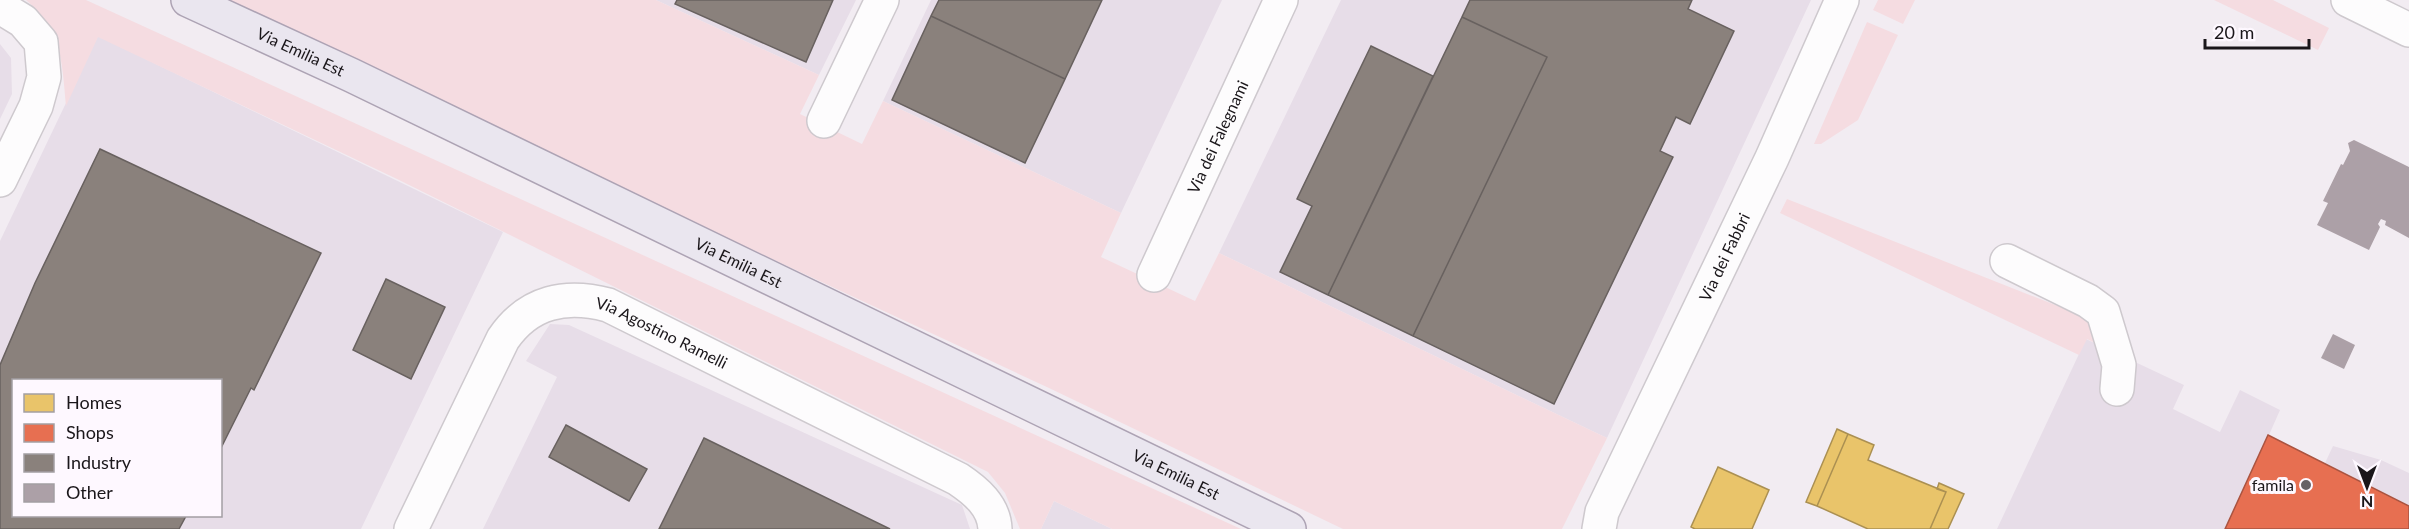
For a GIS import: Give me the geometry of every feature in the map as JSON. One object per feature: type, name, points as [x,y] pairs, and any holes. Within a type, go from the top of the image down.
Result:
[{"type":"main road","name":"Via Emilia Est","points":[[188,0],[362,80],[1289,529]]},
{"type":"street","points":[[824,121],[882,0]]},
{"type":"street","name":"Via dei Falegnami","points":[[1154,275],[1281,0]]},
{"type":"street","name":"Via dei Fabbri","points":[[1596,523],[1772,158],[1842,0]]},
{"type":"street","points":[[2354,1],[2409,30]]},
{"type":"street","points":[[0,7],[23,21],[41,42],[44,77],[36,106],[0,180]]},
{"type":"street","points":[[2007,261],[2088,301],[2103,312],[2119,365],[2117,389]]},
{"type":"street","name":"Via Agostino Ramelli","points":[[411,529],[503,339],[514,324],[533,311],[548,303],[569,299],[587,299],[608,305],[958,478],[979,494],[989,509],[995,527]]},
{"type":"shaded area","points":[[26,0],[86,0],[1241,529],[1112,529],[1054,501],[1041,529],[1020,529],[1005,493],[988,472],[397,179],[98,37],[66,106],[58,48],[47,23]]},
{"type":"shaded area","points":[[216,0],[656,0],[819,75],[800,114],[862,144],[883,101],[1121,213],[1101,257],[1195,301],[1219,253],[1607,438],[1562,529],[1343,529],[1049,388]]},
{"type":"shaded area","points":[[656,0],[856,0],[819,75]]},
{"type":"shaded area","points":[[931,0],[1222,0],[1121,213],[883,101]]},
{"type":"shaded area","points":[[1341,0],[1811,0],[1607,438],[1219,253]]},
{"type":"shaded area","points":[[1878,0],[1915,0],[1903,24],[1873,10]]},
{"type":"shaded area","points":[[2214,0],[2273,0],[2329,28],[2318,50]]},
{"type":"shaded area","points":[[1867,22],[1898,35],[1858,120],[1821,144],[1814,144]]},
{"type":"shaded area","points":[[98,36],[503,232],[361,529],[0,529],[0,241]]},
{"type":"shaded area","points":[[0,44],[11,58],[12,94],[0,119]]},
{"type":"shaded area","points":[[1787,199],[2088,318],[2107,349],[2087,339],[2079,355],[1780,213]]},
{"type":"shaded area","points":[[550,324],[569,325],[962,505],[970,529],[483,529],[557,377],[526,361]]},
{"type":"shaded area","points":[[2086,339],[2184,385],[2173,409],[2220,432],[2240,390],[2280,410],[2269,435],[2325,463],[2333,446],[2381,460],[2409,473],[2409,529],[1997,529]]},
{"type":"shaded area","points":[[1054,501],[1112,529],[1041,529]]},
{"type":"building: Homes","points":[[1837,429],[1848,434],[1817,506],[1806,502]]},
{"type":"building: Homes","points":[[1848,434],[1874,445],[1868,460],[1946,492],[1930,529],[1868,529],[1817,506]]},
{"type":"building: Homes","points":[[1718,467],[1769,490],[1752,529],[1695,529],[1691,527]]},
{"type":"building: Homes","points":[[1939,483],[1964,494],[1948,529],[1930,529],[1946,492],[1937,489]]},
{"type":"building: Shops","name":"famila","points":[[2268,435],[2409,506],[2409,529],[2225,529]]},
{"type":"building: Industry","points":[[677,0],[833,0],[806,62],[675,4]]},
{"type":"building: Industry","points":[[939,0],[1102,0],[1065,79],[931,16]]},
{"type":"building: Industry","points":[[1470,0],[1692,0],[1688,9],[1734,31],[1690,124],[1676,117],[1660,151],[1673,157],[1554,404],[1413,336],[1547,57],[1462,17]]},
{"type":"building: Industry","points":[[931,16],[1065,79],[1025,163],[892,100]]},
{"type":"building: Industry","points":[[1462,17],[1547,57],[1413,336],[1328,295]]},
{"type":"building: Industry","points":[[1371,46],[1433,76],[1328,295],[1280,272],[1312,206],[1297,199]]},
{"type":"building: Industry","points":[[100,149],[321,253],[254,390],[251,388],[222,446],[222,379],[12,379],[12,517],[185,517],[179,529],[0,529],[0,365],[35,283]]},
{"type":"building: Industry","points":[[386,279],[445,307],[411,379],[353,350]]},
{"type":"building: Industry","points":[[566,425],[647,469],[629,501],[549,457]]},
{"type":"building: Industry","points":[[704,438],[890,529],[659,529]]},
{"type":"building: Other","points":[[2354,140],[2409,167],[2409,238],[2385,225],[2386,221],[2381,219],[2378,224],[2380,227],[2369,250],[2317,225],[2328,203],[2323,201],[2350,151],[2348,143]]},
{"type":"building: Other","points":[[2333,334],[2355,345],[2344,369],[2321,358]]},
{"type":"place","name":"famila","points":[[2306,485]]}]
